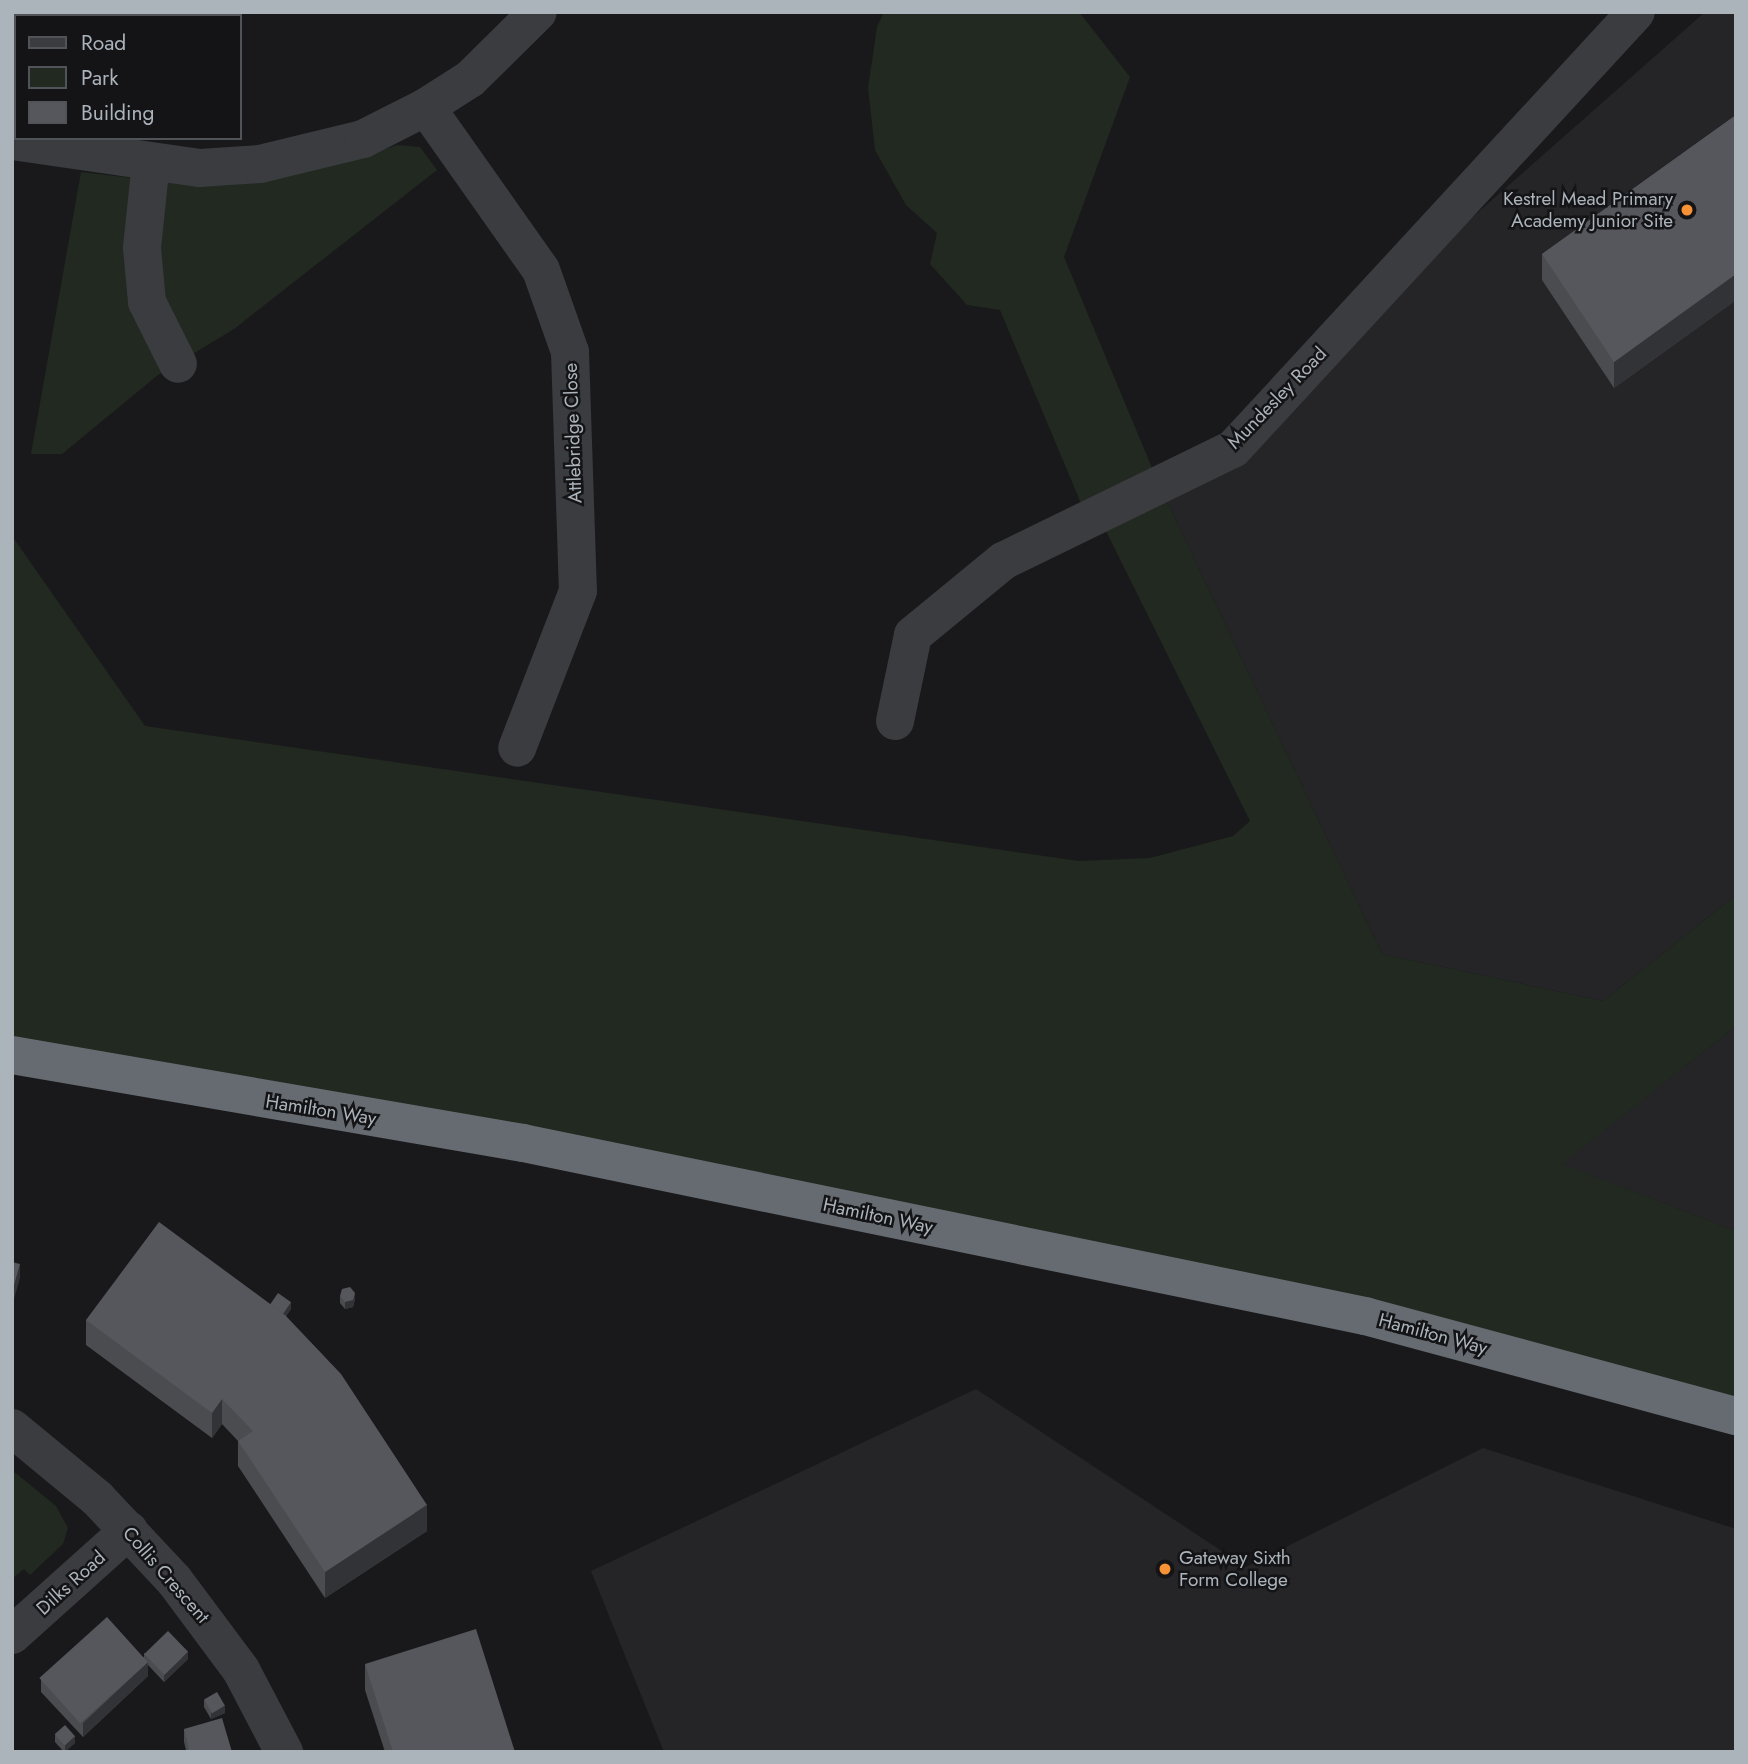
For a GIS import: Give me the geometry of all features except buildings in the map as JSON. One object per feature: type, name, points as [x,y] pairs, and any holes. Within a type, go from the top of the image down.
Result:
[{"type":"highway","name":"Hamilton Way","points":[[12,1055],[523,1143],[1365,1316],[1736,1416]]},
{"type":"street","points":[[16,140],[200,168],[260,164],[363,139],[425,107],[470,79],[538,12]]},
{"type":"street","name":"Mundesley Road","points":[[895,721],[913,635],[1003,561],[1233,449],[1636,12]]},
{"type":"street","name":"Attlebridge Close","points":[[425,107],[541,270],[570,352],[578,591],[517,748]]},
{"type":"street","points":[[151,162],[142,247],[147,302],[178,364]]},
{"type":"street","name":"Collis Crescent","points":[[12,1428],[129,1530],[216,1632],[257,1696],[284,1752]]},
{"type":"street","name":"Dilks Road","points":[[12,1635],[129,1530]]},
{"type":"shaded area","points":[[1705,12],[1736,12],[1736,895],[1603,1001],[1382,954],[1162,491]]},
{"type":"shaded area","points":[[1736,1026],[1736,1231],[1561,1164]]},
{"type":"shaded area","name":"Gateway Sixth Form College","points":[[976,1389],[1246,1567],[1483,1448],[1736,1529],[1736,1752],[664,1752],[591,1571]]},
{"type":"green space","points":[[884,12],[1079,12],[1130,77],[1064,257],[1155,475],[1088,520],[1000,310],[967,305],[930,264],[937,233],[906,205],[875,150],[868,88],[877,27]]},
{"type":"green space","points":[[397,145],[420,147],[437,170],[234,329],[158,375],[62,454],[31,454],[81,172],[202,186],[353,160]]},
{"type":"green space","points":[[1162,491],[1382,954],[1603,1001],[1736,895],[1736,1026],[1562,1164],[1736,1231],[1736,1424],[1229,1287],[12,1056],[12,536],[145,726],[1079,861],[1150,858],[1233,836],[1250,821],[1103,525]]},
{"type":"green space","points":[[12,1470],[56,1506],[68,1528],[63,1544],[30,1575],[24,1569],[12,1579]]},
{"type":"place","name":"Kestrel Mead Primary Academy Junior Site","points":[[1687,210]]},
{"type":"place","name":"Gateway Sixth Form College","points":[[1165,1569]]}]
